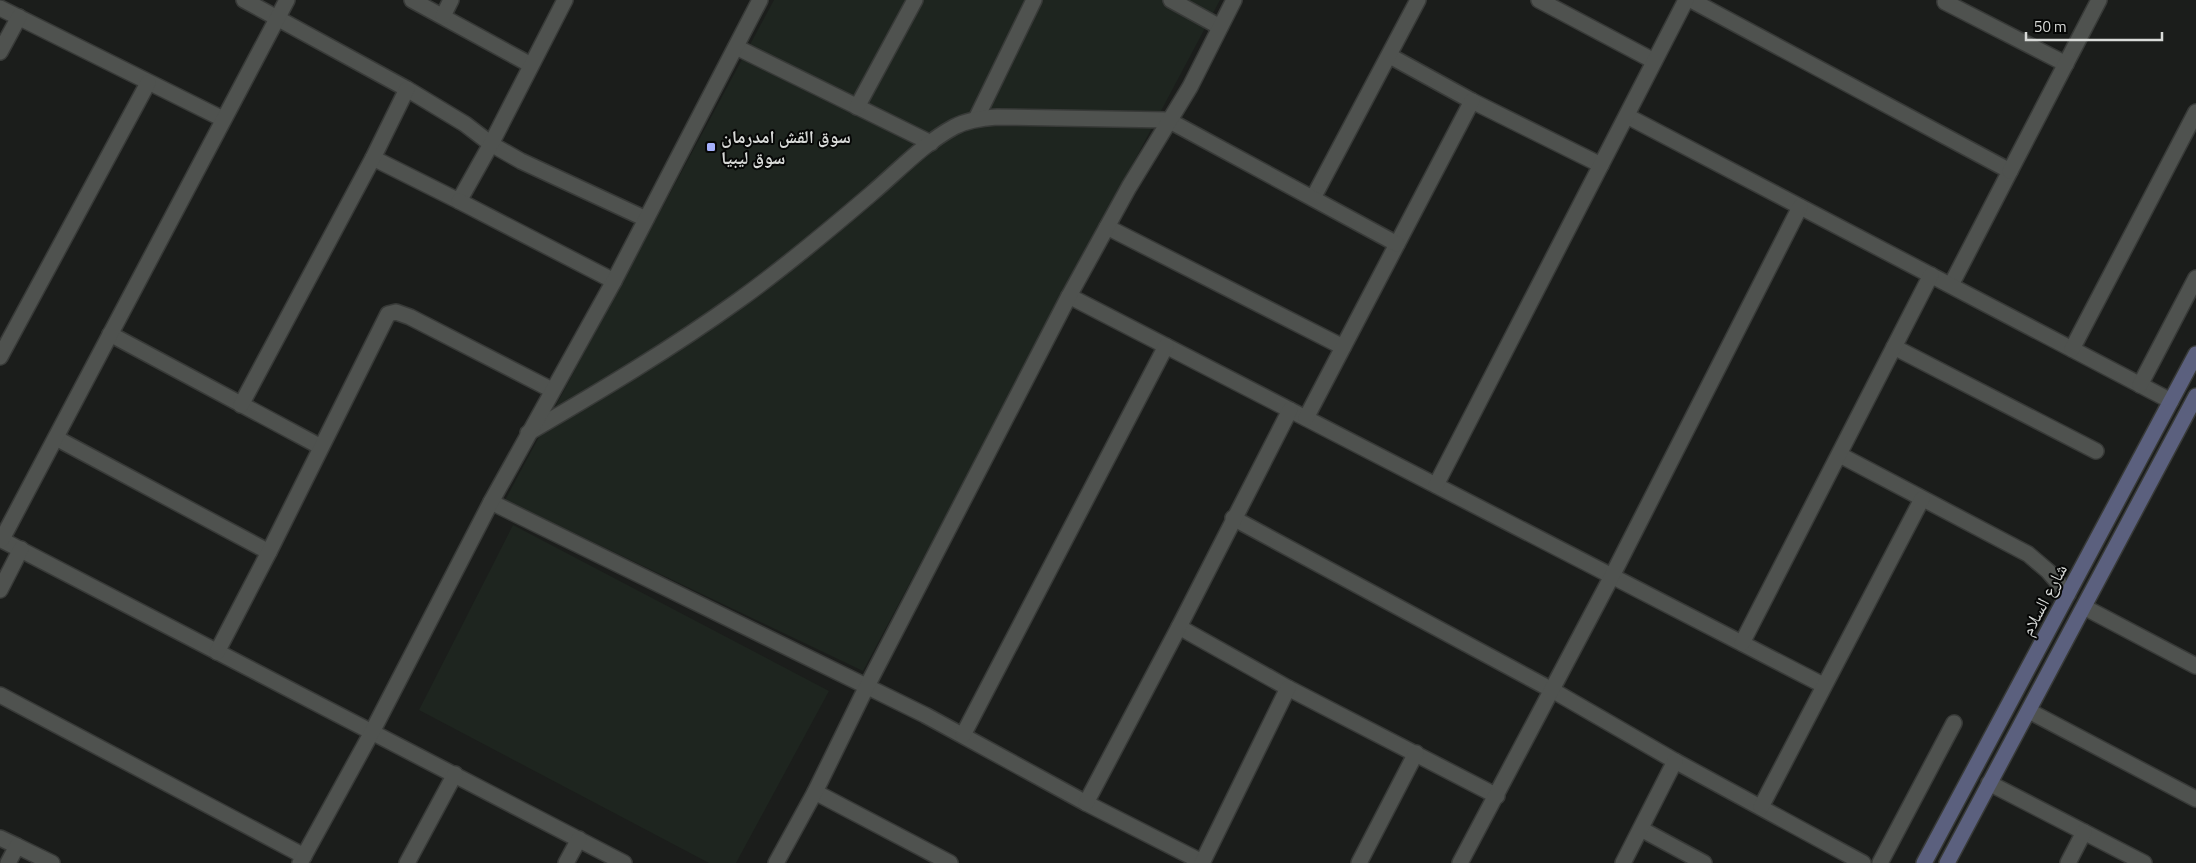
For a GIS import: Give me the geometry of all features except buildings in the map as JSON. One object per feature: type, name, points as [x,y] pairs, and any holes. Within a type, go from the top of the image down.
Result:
[{"type":"main road","name":"شارع السلام","points":[[1924,863],[2196,354]]},
{"type":"main road","points":[[1947,863],[1989,782],[2030,711],[2196,396]]},
{"type":"street","points":[[244,0],[407,89],[465,124],[491,144],[521,161],[646,218]]},
{"type":"street","points":[[287,0],[1,539],[624,863]]},
{"type":"street","points":[[412,0],[531,65]]},
{"type":"street","points":[[443,16],[451,0]]},
{"type":"street","points":[[459,201],[491,144],[565,0]]},
{"type":"street","points":[[0,696],[302,859],[372,732],[528,433],[614,281],[760,0]]},
{"type":"street","points":[[857,107],[915,0]]},
{"type":"street","points":[[976,119],[1034,0]]},
{"type":"street","points":[[1172,0],[1220,27]]},
{"type":"street","points":[[776,863],[815,792],[866,688],[1069,296],[1168,120],[1190,87],[1234,0]]},
{"type":"street","points":[[1313,198],[1418,0]]},
{"type":"street","points":[[1539,0],[1654,61]]},
{"type":"street","points":[[1436,485],[1686,0]]},
{"type":"street","points":[[1691,0],[2010,171]]},
{"type":"street","points":[[1950,286],[2099,0]]},
{"type":"street","points":[[1944,1],[2066,64]]},
{"type":"street","points":[[0,8],[223,119]]},
{"type":"street","points":[[0,52],[19,17]]},
{"type":"street","points":[[736,47],[931,143]]},
{"type":"street","points":[[1390,56],[1472,101],[1600,166]]},
{"type":"street","points":[[0,357],[148,83]]},
{"type":"street","points":[[241,405],[373,158],[407,89]]},
{"type":"street","points":[[1306,418],[1472,101]]},
{"type":"street","points":[[2072,349],[2196,112]]},
{"type":"street","points":[[1627,116],[2171,401]]},
{"type":"street","points":[[528,433],[638,369],[741,298],[824,233],[931,143],[955,127],[976,119],[998,117],[1168,120],[1397,244]]},
{"type":"street","points":[[373,158],[614,281]]},
{"type":"street","points":[[1460,863],[1612,576],[1800,206]]},
{"type":"street","points":[[1107,227],[1343,347]]},
{"type":"street","points":[[1742,643],[1840,455],[1930,275]]},
{"type":"street","points":[[2140,384],[2196,278]]},
{"type":"street","points":[[1069,296],[1823,685]]},
{"type":"street","points":[[216,652],[269,552],[388,314],[391,312],[410,317],[552,390]]},
{"type":"street","points":[[110,334],[321,447]]},
{"type":"street","points":[[963,735],[1166,346]]},
{"type":"street","points":[[1894,347],[2096,451]]},
{"type":"street","points":[[1086,803],[1290,410]]},
{"type":"street","points":[[56,438],[269,552]]},
{"type":"street","points":[[1840,455],[2028,554],[2048,571],[2068,594]]},
{"type":"street","points":[[1761,807],[1823,685],[1922,499]]},
{"type":"street","points":[[491,502],[963,735],[1086,803],[1202,862],[1288,688]]},
{"type":"street","points":[[1233,518],[1552,690],[1675,761],[1864,863]]},
{"type":"street","points":[[0,590],[20,549]]},
{"type":"street","points":[[2084,607],[2196,666]]},
{"type":"street","points":[[1179,627],[1288,688],[1496,796]]},
{"type":"street","points":[[2030,711],[2196,799]]},
{"type":"street","points":[[1880,863],[1954,723]]},
{"type":"street","points":[[1359,863],[1416,753]]},
{"type":"street","points":[[1623,863],[1675,761]]},
{"type":"street","points":[[407,863],[455,774]]},
{"type":"street","points":[[1989,782],[2144,863]]},
{"type":"street","points":[[815,792],[950,863]]},
{"type":"street","points":[[1641,829],[1704,863]]},
{"type":"street","points":[[2068,863],[2084,832]]},
{"type":"street","points":[[0,838],[52,863]]},
{"type":"street","points":[[566,863],[579,839]]},
{"type":"street","points":[[8,863],[17,846]]},
{"type":"shaded area","points":[[774,0],[1220,0],[863,671],[505,500]]},
{"type":"shaded area","points":[[513,525],[829,691],[736,863],[709,863],[419,710]]},
{"type":"place","name":"سوق القش امدرمان سوق ليبيا","points":[[711,147]]}]
